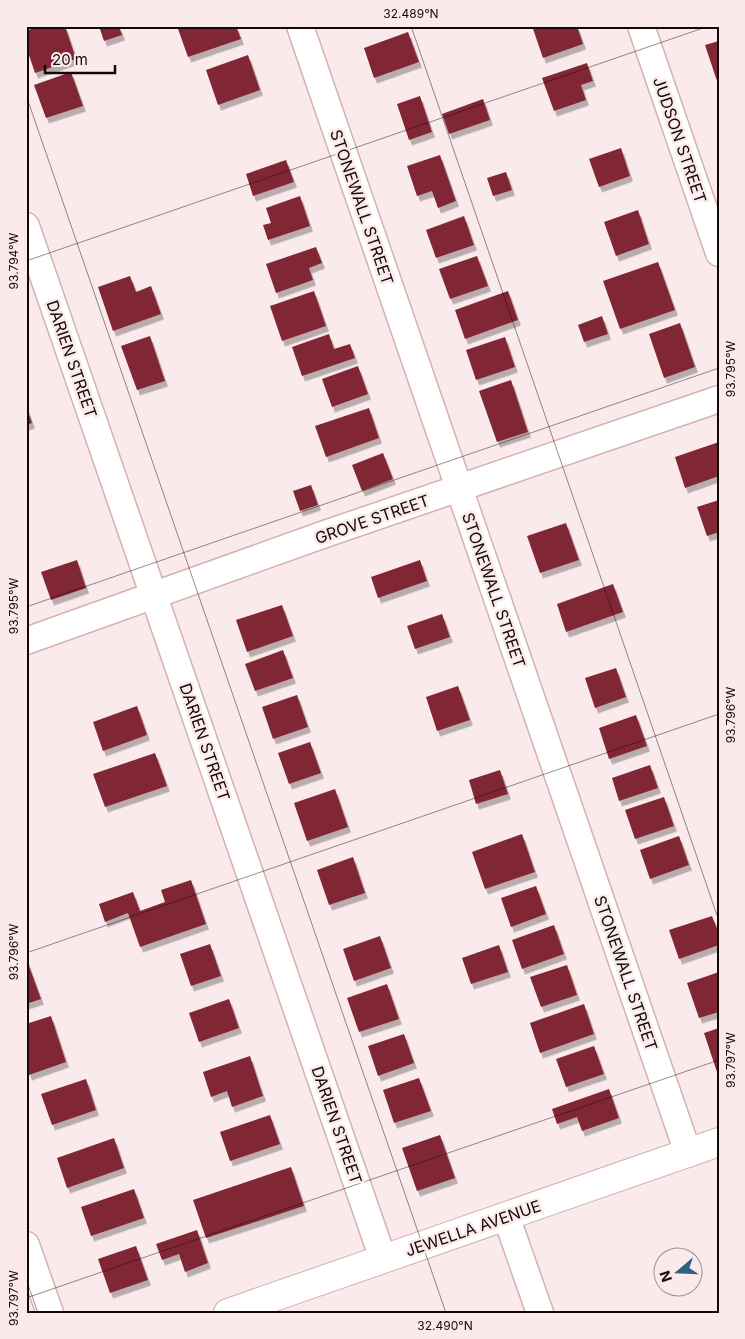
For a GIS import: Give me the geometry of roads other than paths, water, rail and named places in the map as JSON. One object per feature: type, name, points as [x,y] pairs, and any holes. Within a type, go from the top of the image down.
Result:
[{"type":"main road","name":"JEWELLA AVENUE","points":[[228,1313],[719,1142]]},
{"type":"street","name":"STONEWALL STREET","points":[[300,26],[688,1153]]},
{"type":"street","name":"JUDSON STREET","points":[[641,26],[719,253]]},
{"type":"street","name":"DARIEN STREET","points":[[26,226],[383,1259]]},
{"type":"street","name":"GROVE STREET","points":[[26,641],[154,597],[325,534],[719,399]]},
{"type":"street","points":[[506,1216],[540,1313]]},
{"type":"street","points":[[26,1245],[50,1313]]}]
